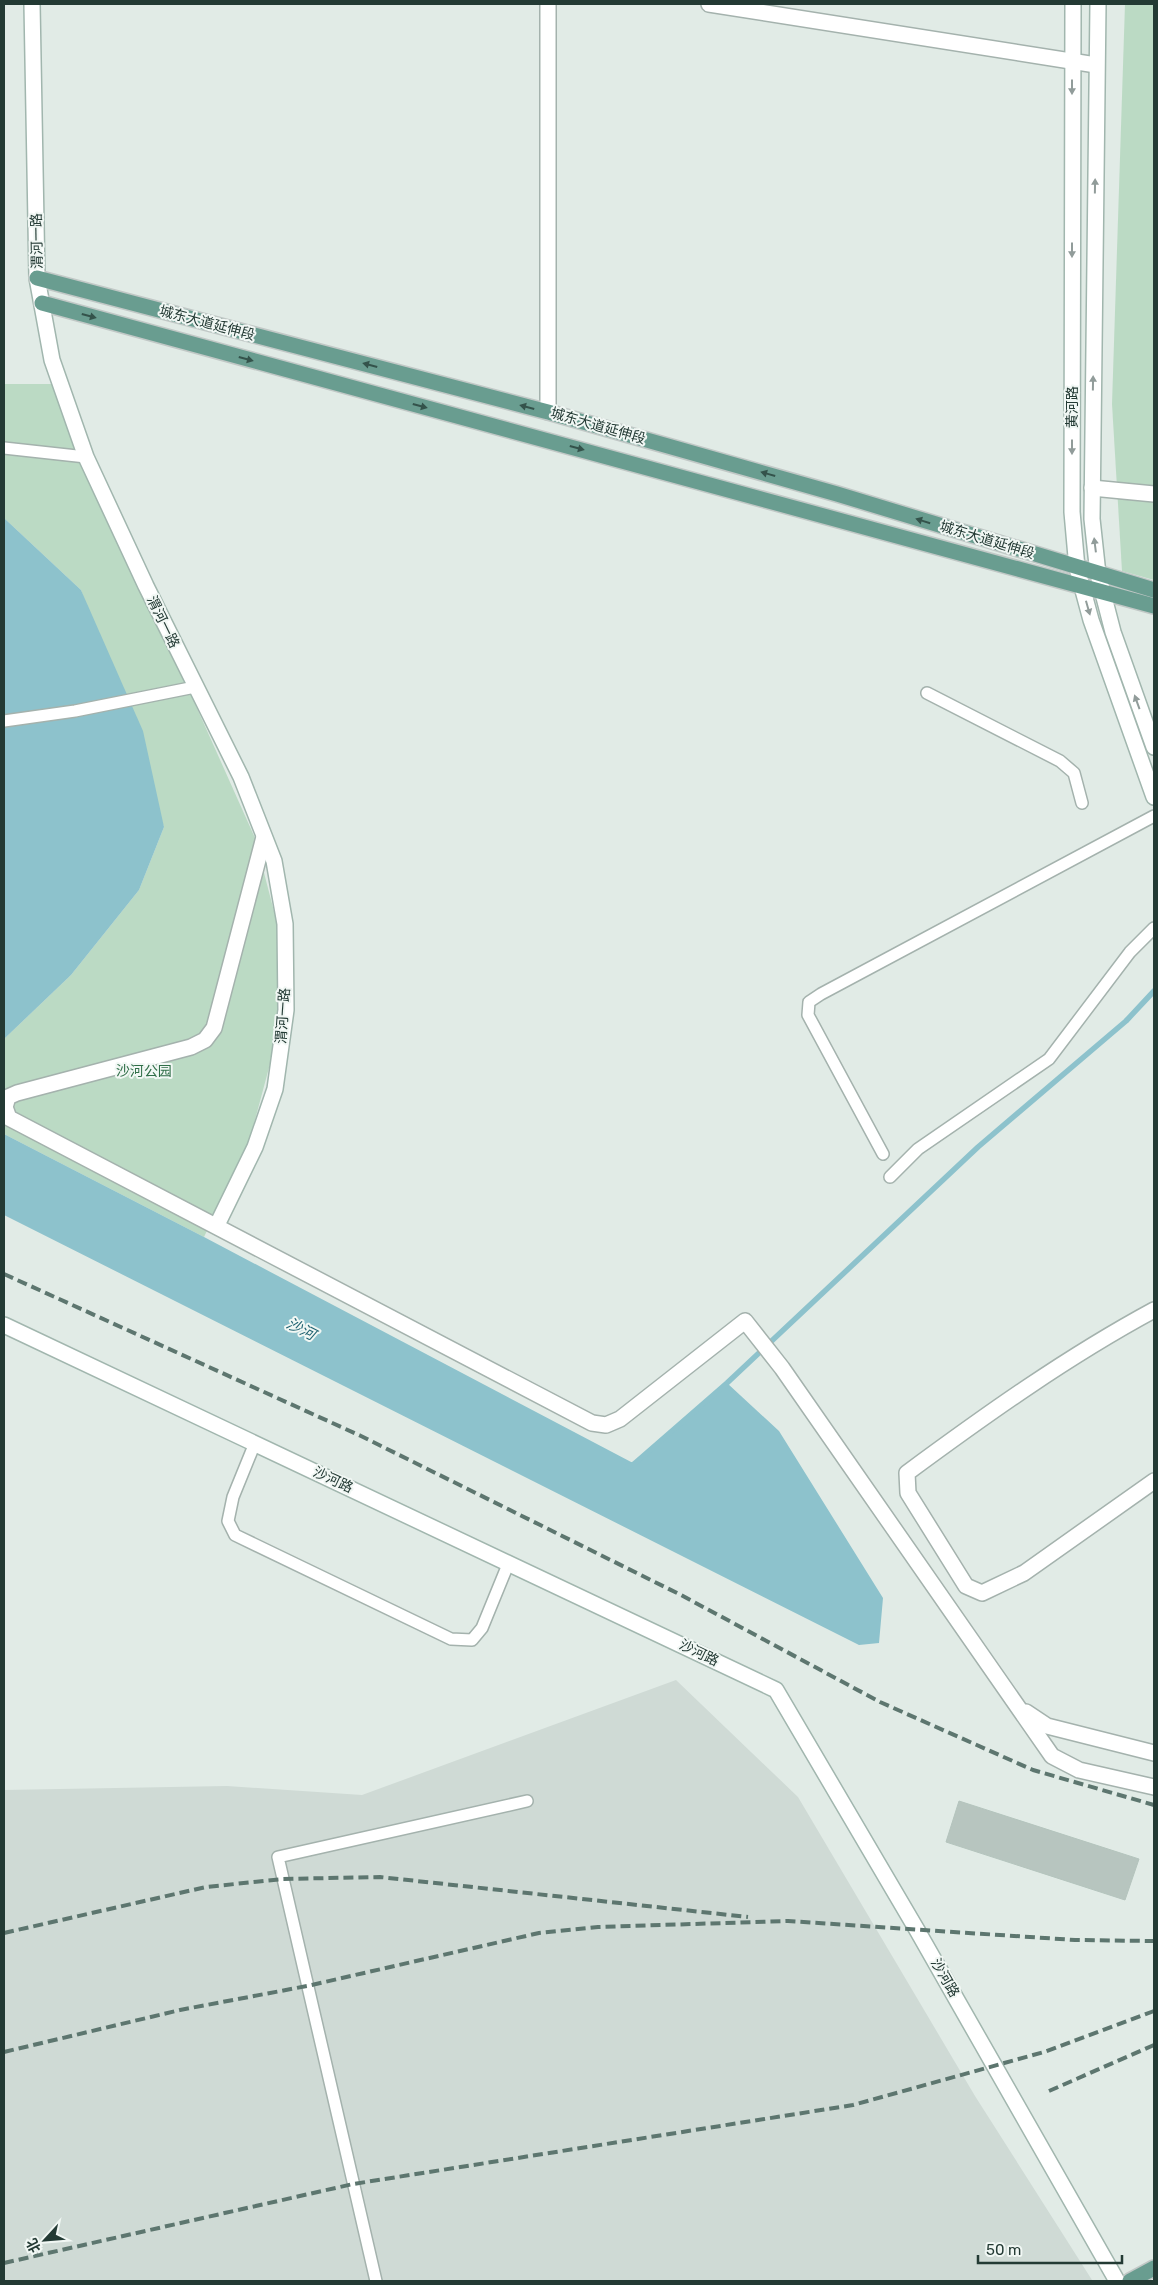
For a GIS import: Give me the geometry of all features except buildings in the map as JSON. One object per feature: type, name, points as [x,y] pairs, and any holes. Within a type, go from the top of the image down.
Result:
[{"type":"main road","name":"城东大道延伸段","points":[[37,278],[548,412],[837,494],[1154,590]]},
{"type":"main road","name":"城东大道延伸段","points":[[42,304],[1154,606]]},
{"type":"main road","points":[[1130,2281],[1154,2268]]},
{"type":"street","name":"渭河一路","points":[[32,4],[37,278],[52,360],[86,457],[195,687],[241,777],[274,861],[285,924],[286,1010],[275,1089],[255,1147],[217,1225]]},
{"type":"street","points":[[548,4],[548,412]]},
{"type":"street","points":[[709,4],[1072,63],[1096,65]]},
{"type":"street","name":"黄河路","points":[[1073,4],[1072,512],[1077,568],[1091,620],[1154,798]]},
{"type":"street","name":"黄河路","points":[[1098,4],[1092,519],[1098,574],[1113,632],[1154,748]]},
{"type":"street","points":[[1092,488],[1154,494]]},
{"type":"street","points":[[264,836],[214,1028],[205,1040],[191,1047],[8,1097],[5,1107],[9,1118],[217,1225],[592,1423],[606,1425],[620,1418],[745,1321],[767,1349],[1020,1707],[1052,1756],[1079,1770],[1154,1787]]},
{"type":"street","points":[[1152,1316],[1110,1335],[1011,1397],[908,1473],[908,1493],[966,1586],[982,1593],[1024,1573],[1154,1481]]},
{"type":"street","name":"沙河路","points":[[4,1325],[509,1562],[776,1690],[922,1938],[1117,2281]]},
{"type":"street","points":[[1020,1707],[1047,1726],[1154,1753]]},
{"type":"lane","points":[[4,448],[86,457]]},
{"type":"lane","points":[[4,721],[75,711],[195,687]]},
{"type":"lane","points":[[927,693],[1060,761],[1074,773],[1082,803]]},
{"type":"lane","points":[[883,1154],[808,1015],[809,1002],[1154,816]]},
{"type":"lane","points":[[890,1177],[918,1149],[1049,1059],[1130,952],[1154,928]]},
{"type":"lane","points":[[255,1443],[233,1497],[228,1521],[235,1535],[451,1640],[472,1640],[482,1628],[509,1562]]},
{"type":"lane","points":[[376,2281],[278,1858],[527,1801]]},
{"type":"shaded area","points":[[676,1680],[798,1797],[975,2096],[1092,2280],[4,2281],[4,1790],[227,1786],[362,1795]]},
{"type":"green space","points":[[1125,4],[1154,4],[1154,580],[1122,571],[1112,404]]},
{"type":"green space","name":"沙河公园","points":[[4,384],[52,384],[255,838],[277,923],[278,1003],[270,1064],[249,1142],[204,1237],[4,1134],[4,1039],[71,975],[139,890],[164,827],[81,590],[4,518]]},
{"type":"water","points":[[4,518],[81,590],[143,731],[164,827],[139,890],[71,975],[4,1039]]},
{"type":"water","name":"沙河","points":[[4,1134],[633,1463],[727,1383],[779,1431],[883,1598],[879,1643],[859,1645],[4,1215]]},
{"type":"waterway","points":[[627,1467],[634,1464],[727,1383],[978,1147],[1126,1021],[1154,991]]},
{"type":"railway","points":[[4,1274],[361,1436],[681,1595],[880,1702],[1033,1770],[1154,1805]]},
{"type":"railway","points":[[4,1933],[206,1887],[283,1879],[380,1877],[748,1917]]},
{"type":"railway","points":[[4,2052],[180,2010],[307,1986],[539,1933],[598,1927],[788,1921],[1075,1940],[1154,1941]]},
{"type":"railway","points":[[4,2263],[353,2184],[853,2105],[1044,2052],[1154,2011]]},
{"type":"railway","points":[[1049,2091],[1154,2045]]}]
